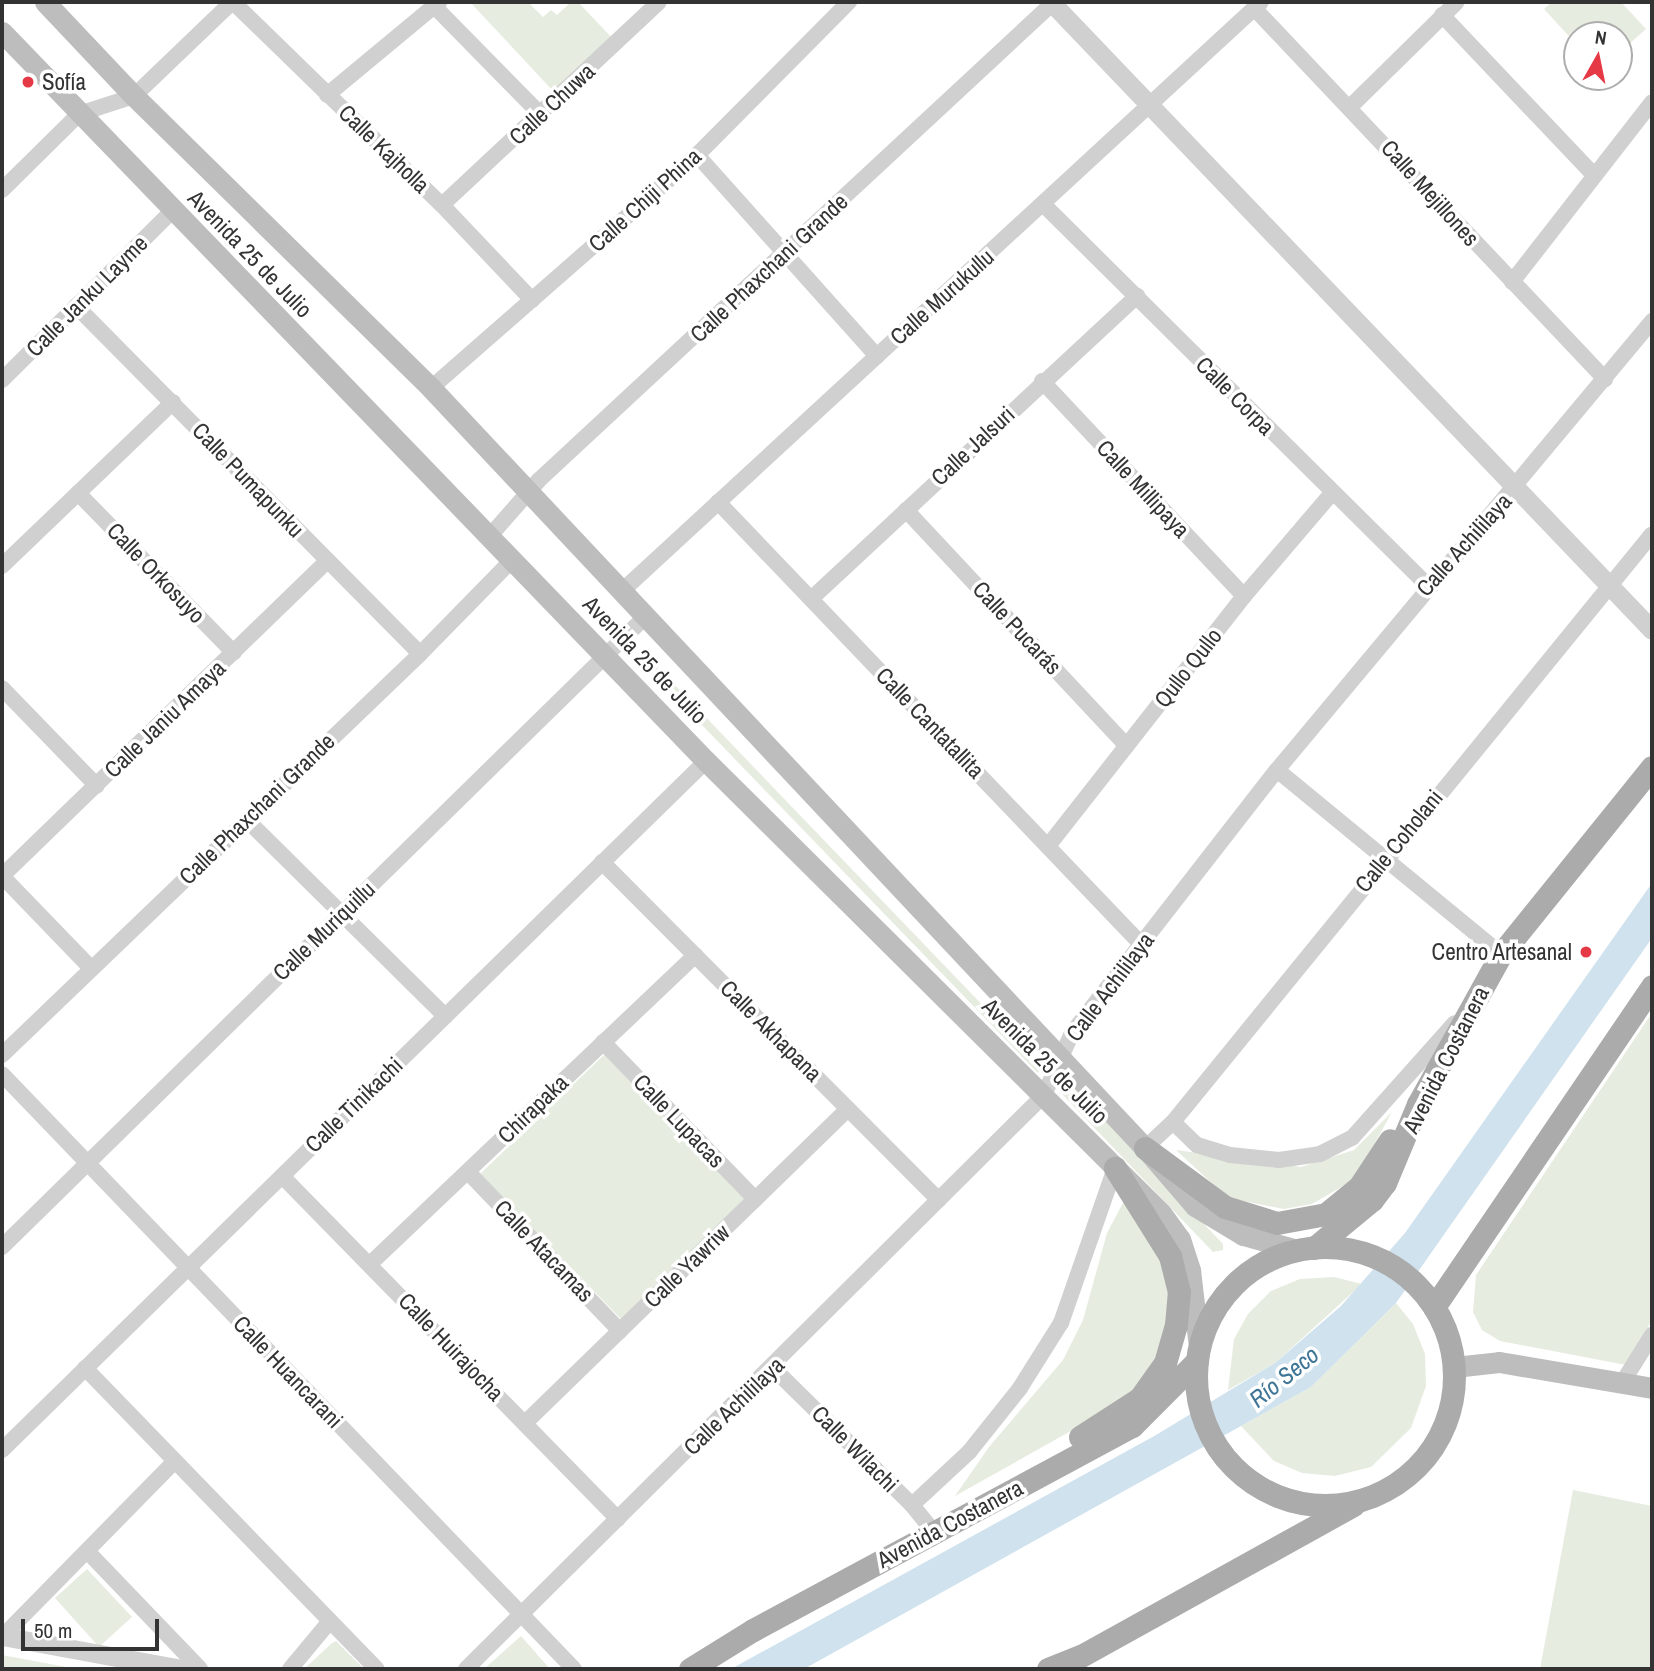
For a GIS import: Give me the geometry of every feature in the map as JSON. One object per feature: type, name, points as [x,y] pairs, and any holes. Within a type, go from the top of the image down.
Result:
[{"type":"main road","name":"Avenida 25 de Julio","points":[[45,2],[134,96],[431,388],[1145,1148],[1195,1206],[1217,1223],[1305,1249]]},
{"type":"main road","name":"Avenida 25 de Julio","points":[[2,32],[706,761],[1044,1095],[1180,1239],[1196,1300],[1198,1354]]},
{"type":"main road","name":"Avenida Costanera","points":[[1305,1249],[1372,1200],[1385,1183],[1418,1104],[1502,954],[1652,767]]},
{"type":"main road","points":[[1434,1307],[1652,986]]},
{"type":"main road","points":[[1145,1148],[1225,1207],[1277,1223],[1303,1220],[1326,1214],[1359,1187],[1418,1104]]},
{"type":"main road","points":[[934,1532],[978,1496],[1140,1398],[1165,1363],[1176,1325],[1179,1292],[1170,1256],[1115,1168]]},
{"type":"main road","points":[[1048,1669],[1081,1657],[1367,1497],[1394,1485],[1435,1444],[1448,1417],[1454,1367],[1434,1307],[1416,1284],[1378,1258],[1346,1249],[1305,1249],[1253,1269],[1234,1284],[1207,1324],[1198,1354],[1200,1407],[1217,1446],[1256,1485],[1282,1497],[1329,1504],[1367,1497]]},
{"type":"main road","name":"Avenida Costanera","points":[[690,1669],[934,1532],[1132,1426],[1198,1354]]},
{"type":"main road","points":[[1454,1367],[1499,1362],[1652,1388]]},
{"type":"street","points":[[2,190],[79,114],[134,96],[232,2]]},
{"type":"street","name":"Calle Kajholla","points":[[232,2],[442,205],[532,300]]},
{"type":"street","name":"Calle Chuwa","points":[[442,205],[659,2]]},
{"type":"street","name":"Calle Chiji Phina","points":[[431,388],[697,155],[849,2]]},
{"type":"street","points":[[1052,2],[1514,489],[1652,629]]},
{"type":"street","name":"Calle Phaxchani Grande","points":[[489,537],[530,495],[539,480],[787,252],[1052,2]]},
{"type":"street","points":[[1351,106],[1457,2]]},
{"type":"street","points":[[327,95],[436,4],[541,115]]},
{"type":"street","name":"Calle Murukullu","points":[[622,591],[1150,108],[1257,5]]},
{"type":"street","name":"Calle Mejillones","points":[[1257,5],[1605,379]]},
{"type":"street","points":[[1442,15],[1594,175]]},
{"type":"street","points":[[1512,282],[1652,103]]},
{"type":"street","points":[[697,155],[787,252],[877,356]]},
{"type":"street","name":"Calle Corpa","points":[[1044,205],[1331,494],[1427,584]]},
{"type":"street","name":"Calle Janku Layme","points":[[2,380],[172,211]]},
{"type":"street","name":"Calle Jalsuri","points":[[812,598],[1042,381],[1137,296]]},
{"type":"street","name":"Calle Pumapunku","points":[[76,306],[173,402],[326,562],[420,654]]},
{"type":"street","name":"Calle Achililaya","points":[[466,1669],[773,1368],[1044,1095],[1072,1033],[1277,770],[1427,584],[1514,489],[1652,321]]},
{"type":"street","name":"Calle Millipaya","points":[[1042,381],[1244,596]]},
{"type":"street","points":[[2,566],[173,402]]},
{"type":"street","name":"Calle Orkosuyo","points":[[78,494],[234,653]]},
{"type":"street","name":"Qullo Qullo","points":[[1048,846],[1244,596],[1331,494]]},
{"type":"street","name":"Calle Cantatallita","points":[[718,502],[1142,945]]},
{"type":"street","name":"Calle Pucarás","points":[[906,510],[1127,746]]},
{"type":"street","name":"Calle Coholani","points":[[1145,1148],[1173,1122],[1383,859],[1652,534]]},
{"type":"street","name":"Calle Phaxchani Grande","points":[[2,1055],[90,967],[420,654],[511,561]]},
{"type":"street","name":"Calle Janiu Amaya","points":[[2,876],[326,562]]},
{"type":"street","name":"Calle Muriquillu","points":[[2,1247],[646,616]]},
{"type":"street","points":[[2,688],[97,786]]},
{"type":"street","name":"Calle Tinikachi","points":[[2,1450],[706,761]]},
{"type":"street","points":[[1277,770],[1502,954]]},
{"type":"street","points":[[247,820],[340,916],[445,1016]]},
{"type":"street","name":"Calle Akhapana","points":[[602,862],[939,1200]]},
{"type":"street","points":[[2,876],[90,967]]},
{"type":"street","name":"Chirapaka","points":[[371,1263],[695,955]]},
{"type":"street","points":[[1173,1122],[1197,1145],[1230,1155],[1279,1160],[1320,1154],[1352,1138],[1472,1006]]},
{"type":"street","name":"Calle Lupacas","points":[[603,1042],[755,1199]]},
{"type":"street","name":"Calle Huancarani","points":[[2,1074],[574,1669]]},
{"type":"street","name":"Calle Yawriw","points":[[525,1423],[848,1109]]},
{"type":"street","points":[[912,1505],[969,1452],[1020,1388],[1062,1323],[1115,1168]]},
{"type":"street","name":"Calle Atacamas","points":[[468,1172],[620,1331]]},
{"type":"street","name":"Calle Huirajocha","points":[[282,1175],[371,1263],[618,1519]]},
{"type":"street","points":[[1622,1383],[1652,1335]]},
{"type":"street","points":[[85,1368],[377,1669]]},
{"type":"street","name":"Calle Wilachi","points":[[773,1368],[912,1505],[934,1532]]},
{"type":"street","points":[[2,1636],[175,1461]]},
{"type":"street","points":[[87,1551],[200,1669]]},
{"type":"street","points":[[290,1669],[330,1621]]},
{"type":"street","points":[[2,1636],[182,1669]]},
{"type":"shaded area","points":[[470,2],[528,2],[543,17],[551,10],[557,15],[571,2],[578,2],[614,40],[555,93]]},
{"type":"shaded area","points":[[1552,2],[1621,2],[1646,29],[1633,41],[1633,21],[1563,21],[1563,30],[1544,9]]},
{"type":"shaded area","points":[[648,657],[1041,1066],[1038,1073],[645,666]]},
{"type":"shaded area","points":[[1652,1013],[1652,1320],[1626,1365],[1500,1341],[1482,1330],[1473,1312],[1476,1275]]},
{"type":"shaded area","points":[[605,1054],[746,1199],[621,1319],[480,1174]]},
{"type":"shaded area","points":[[1072,1085],[1223,1244],[1223,1250],[1213,1252],[1061,1093],[1062,1087]]},
{"type":"shaded area","points":[[1392,1112],[1355,1179],[1312,1204],[1284,1209],[1228,1198],[1176,1150],[1301,1167],[1354,1150]]},
{"type":"shaded area","points":[[1124,1201],[1171,1277],[1167,1335],[1141,1385],[1119,1404],[955,1496],[989,1447],[1063,1360],[1083,1320],[1107,1233]]},
{"type":"shaded area","points":[[1334,1277],[1362,1284],[1275,1363],[1228,1390],[1234,1339],[1248,1314],[1271,1291],[1300,1279]]},
{"type":"shaded area","points":[[1396,1303],[1413,1324],[1425,1354],[1426,1386],[1411,1428],[1371,1467],[1335,1476],[1302,1473],[1274,1461],[1241,1426],[1311,1387]]},
{"type":"shaded area","points":[[1573,1490],[1652,1506],[1652,1669],[1540,1669]]},
{"type":"shaded area","points":[[87,1569],[132,1617],[99,1647],[55,1598]]},
{"type":"shaded area","points":[[521,1636],[550,1669],[484,1669]]},
{"type":"shaded area","points":[[336,1641],[364,1669],[304,1669],[332,1643]]},
{"type":"shaded area","points":[[2,1655],[77,1669],[2,1669]]},
{"type":"water","name":"Río Seco","points":[[1652,883],[1652,938],[1396,1303],[1311,1387],[804,1669],[731,1669],[1156,1435],[1275,1363],[1341,1306],[1405,1233]]},
{"type":"place","name":"Sofía","points":[[28,82]]},
{"type":"place","name":"Centro Artesanal","points":[[1586,952]]}]
